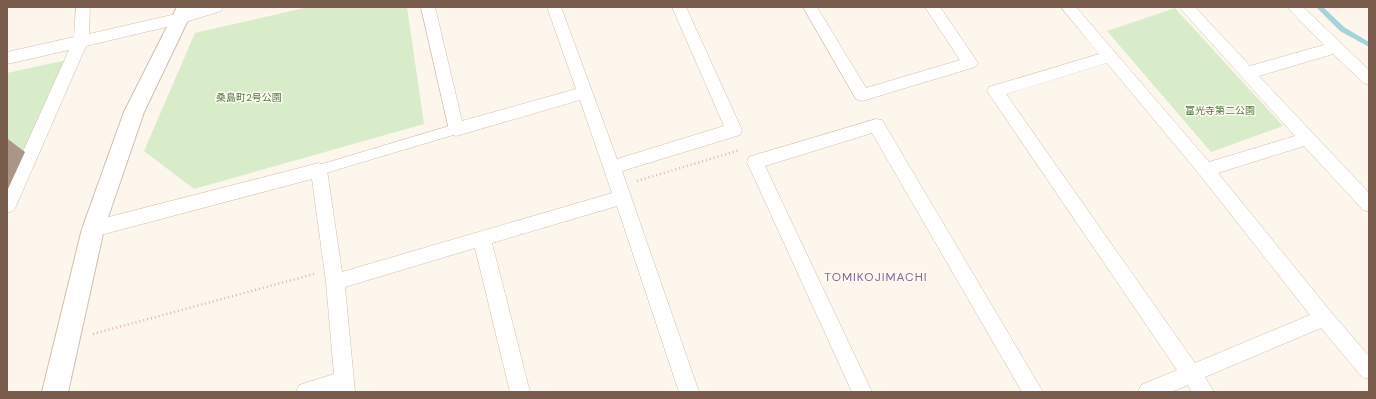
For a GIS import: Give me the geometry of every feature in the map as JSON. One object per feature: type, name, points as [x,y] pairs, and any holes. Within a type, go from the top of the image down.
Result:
[{"type":"street","points":[[7,206],[81,40],[83,7]]},
{"type":"street","points":[[7,58],[183,13],[216,7]]},
{"type":"street","points":[[428,7],[456,129]]},
{"type":"street","points":[[554,7],[612,167],[689,392]]},
{"type":"street","points":[[612,167],[734,130],[679,7]]},
{"type":"street","points":[[810,7],[862,95],[970,63],[932,7]]},
{"type":"street","points":[[1068,7],[1108,57],[1206,170],[1324,318],[1369,370]]},
{"type":"street","points":[[1186,7],[1369,206]]},
{"type":"street","points":[[1294,7],[1369,79]]},
{"type":"street","points":[[55,392],[92,228],[134,112],[183,13]]},
{"type":"street","points":[[1248,73],[1336,47]]},
{"type":"street","points":[[1108,57],[995,91],[1204,392]]},
{"type":"street","points":[[92,228],[319,170],[584,93]]},
{"type":"street","points":[[862,392],[754,162],[876,125],[1033,392]]},
{"type":"street","points":[[1206,170],[1306,139]]},
{"type":"street","points":[[306,392],[344,386],[334,275],[319,170]]},
{"type":"street","points":[[334,275],[482,239],[620,192]]},
{"type":"street","points":[[482,239],[520,392]]},
{"type":"street","points":[[1148,392],[1324,318]]},
{"type":"path","points":[[620,192],[747,148]]},
{"type":"path","points":[[67,341],[334,275]]},
{"type":"green space","name":"桑島町2号公園","points":[[308,7],[407,7],[424,124],[194,189],[144,151],[195,33]]},
{"type":"green space","name":"富光寺第二公園","points":[[1175,8],[1283,126],[1211,152],[1107,31]]},
{"type":"green space","points":[[67,60],[25,149],[7,152],[7,73]]},
{"type":"waterway","points":[[1319,7],[1342,29],[1369,45]]},
{"type":"district","name":"TOMIKOJIMACHI","points":[[876,277]]}]
